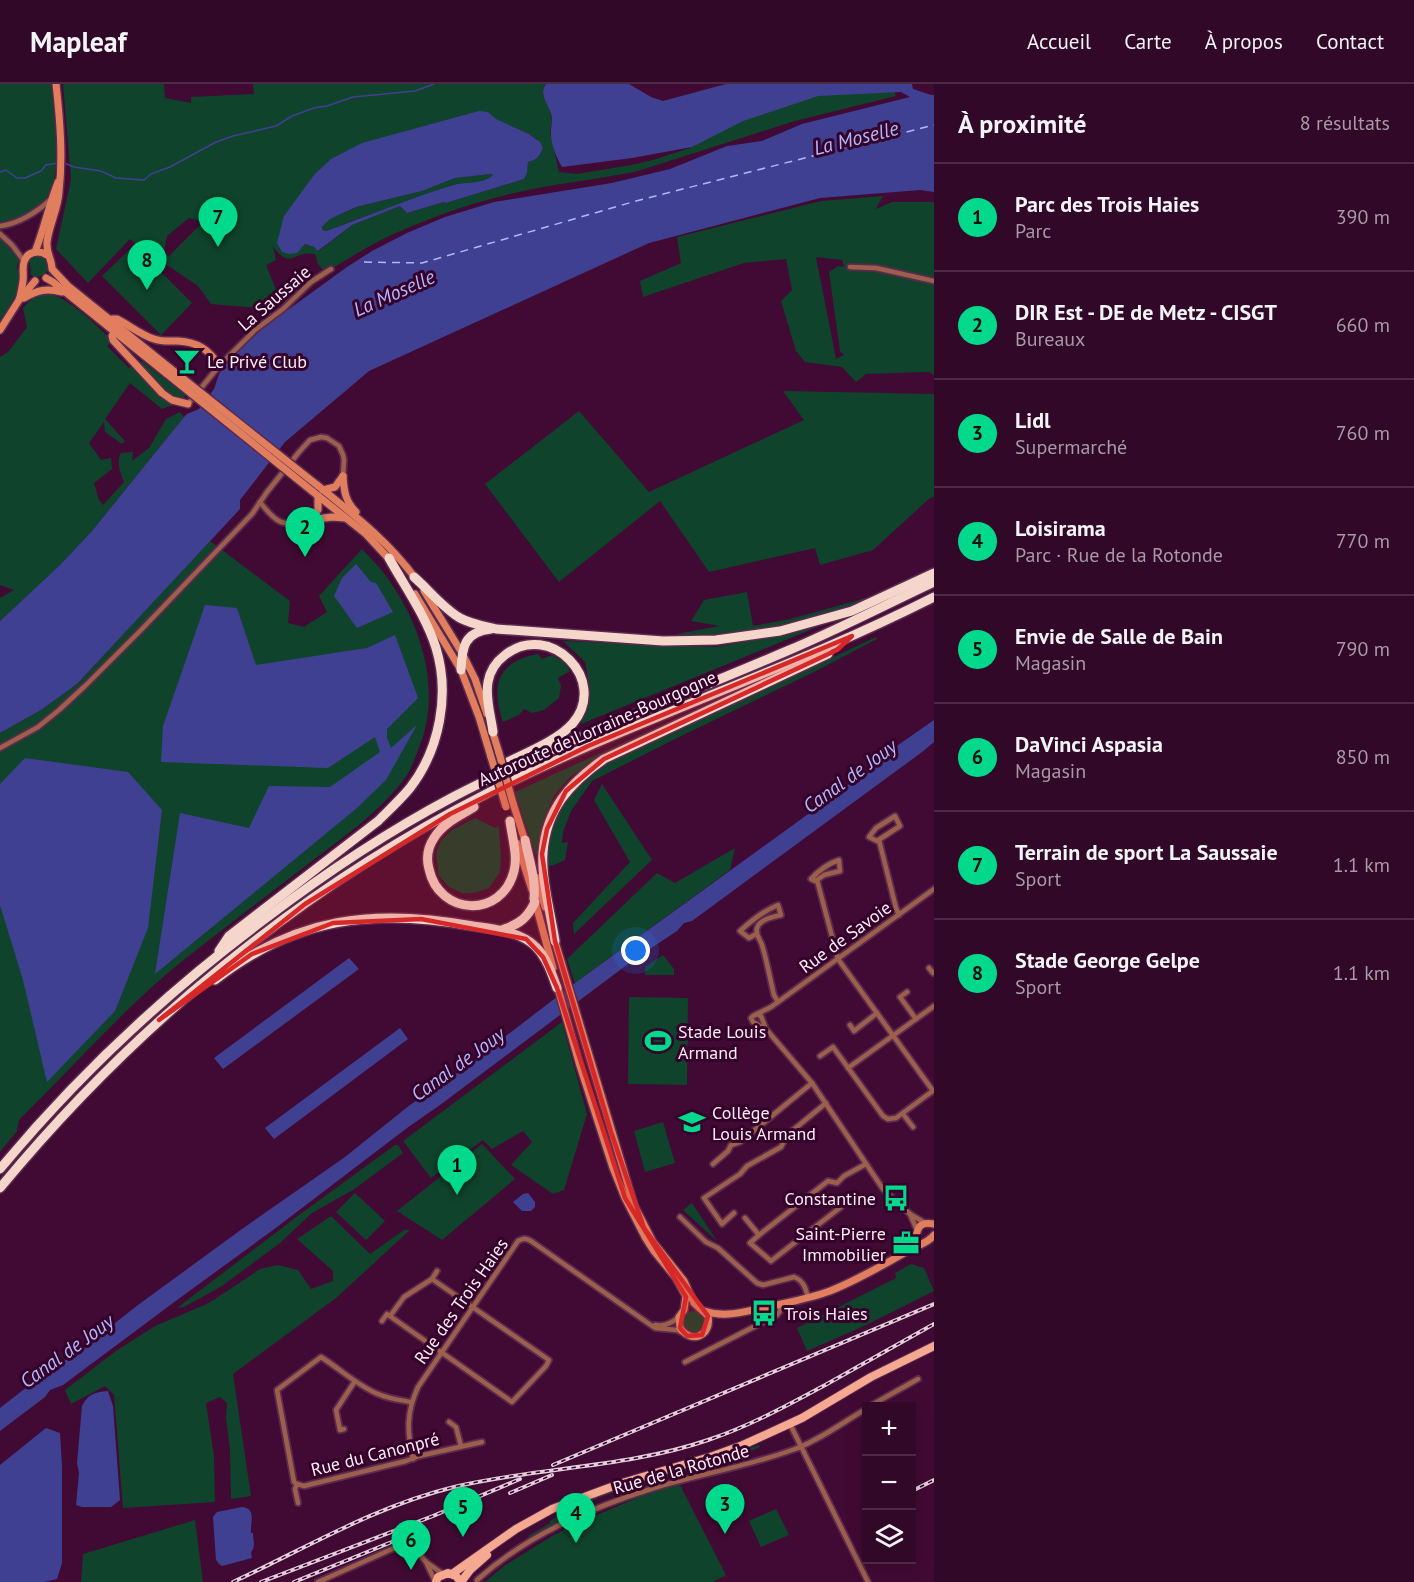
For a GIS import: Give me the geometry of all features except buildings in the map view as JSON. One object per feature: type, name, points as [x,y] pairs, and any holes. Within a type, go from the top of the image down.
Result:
[{"type":"highway","points":[[214,957],[229,936],[398,802],[416,779],[430,754],[442,708],[440,663],[425,622],[389,558]]},
{"type":"highway","points":[[414,577],[448,609],[461,618],[478,625],[496,629],[663,641],[716,640],[780,631],[852,611],[934,573]]},
{"type":"highway","name":"Autoroute de Lorraine-Bourgogne","points":[[0,1169],[54,1107],[104,1056],[214,957],[301,892],[381,838],[451,798],[515,766],[585,734],[788,651],[934,582]]},
{"type":"highway","name":"Autoroute de Lorraine-Bourgogne","points":[[0,1188],[67,1111],[159,1020],[226,963],[305,904],[383,852],[486,794],[588,746],[801,659],[934,597]]},
{"type":"highway","points":[[461,670],[462,653],[470,636],[485,630],[496,629]]},
{"type":"highway","points":[[555,941],[542,854],[547,830],[566,791],[584,773],[604,759],[837,650],[852,636]]},
{"type":"highway","points":[[381,838],[435,801],[556,737],[572,725],[579,714],[584,690],[582,678],[568,657],[552,647],[529,645],[517,648],[502,657],[488,682],[488,701],[493,732]]},
{"type":"highway","points":[[486,794],[479,803],[440,830],[430,845],[428,864],[434,886],[440,893],[455,903],[482,905],[497,898],[505,890],[511,880],[515,859],[510,821]]},
{"type":"highway","points":[[504,929],[520,923],[528,915],[535,900],[535,888],[525,840]]},
{"type":"highway","points":[[159,1020],[240,962],[269,945],[301,931],[333,923],[377,917],[463,924],[496,930],[526,939],[543,957],[557,988]]},
{"type":"main road","points":[[24,272],[29,278],[35,280],[46,278],[52,269],[47,255],[47,241],[59,193],[62,158],[56,84]]},
{"type":"main road","points":[[35,252],[60,177]]},
{"type":"main road","points":[[19,300],[24,261],[28,255],[35,252],[47,255]]},
{"type":"main road","points":[[52,269],[68,286],[169,371],[317,491],[372,529]]},
{"type":"main road","points":[[46,278],[114,332],[169,371]]},
{"type":"main road","points":[[0,330],[35,280]]},
{"type":"main road","points":[[19,300],[34,292],[44,290],[66,294]]},
{"type":"main road","points":[[110,320],[117,319],[151,338],[190,342],[201,346],[207,349],[219,366]]},
{"type":"main road","points":[[114,332],[113,340],[158,389],[172,400],[188,404]]},
{"type":"main road","points":[[317,491],[335,487],[343,476]]},
{"type":"main road","points":[[343,476],[347,501],[395,552],[414,577],[440,615],[475,679],[493,732],[634,1205],[653,1242],[679,1274],[694,1303],[708,1316],[708,1327]]},
{"type":"main road","points":[[317,491],[346,519],[366,534],[389,558],[421,603],[461,670],[479,717],[535,900],[557,988],[613,1168],[625,1198],[649,1244],[682,1288],[686,1298],[680,1317],[680,1328],[683,1333],[692,1337],[702,1335],[708,1327],[727,1315],[808,1298],[842,1285],[901,1256],[934,1235]]},
{"type":"main road","points":[[309,520],[318,510],[317,491]]},
{"type":"main road","points":[[309,520],[332,517],[346,519]]},
{"type":"main road","points":[[912,1249],[920,1225],[931,1224]]},
{"type":"main road","points":[[917,1231],[920,1238],[925,1240]]},
{"type":"main road","points":[[684,1310],[693,1307],[727,1315]]},
{"type":"main road","points":[[452,1574],[528,1522],[552,1509],[622,1483],[728,1451],[790,1424],[892,1366],[934,1346]]},
{"type":"main road","points":[[436,1582],[443,1574],[452,1574],[461,1582],[470,1570],[511,1538],[583,1497]]},
{"type":"street","points":[[0,226],[9,225],[35,212],[52,198]]},
{"type":"street","points":[[0,234],[24,261]]},
{"type":"street","points":[[850,267],[876,268],[934,281]]},
{"type":"street","name":"La Saussaie","points":[[188,404],[219,366],[255,330],[331,268]]},
{"type":"street","points":[[0,748],[38,727],[85,686],[252,514],[298,452],[310,440],[327,438],[339,446],[344,455],[343,476]]},
{"type":"street","points":[[260,502],[270,515],[283,524],[296,524],[309,520]]},
{"type":"street","points":[[895,816],[900,826],[877,841],[869,837],[880,826],[895,816]]},
{"type":"street","points":[[880,826],[885,836]]},
{"type":"street","points":[[879,840],[899,915]]},
{"type":"street","points":[[839,860],[840,871],[824,875],[817,880],[811,879],[830,863],[839,860]]},
{"type":"street","points":[[817,880],[838,959],[933,1090],[903,1114],[890,1119],[883,1116],[833,1047],[820,1056]]},
{"type":"street","name":"Rue de Savoie","points":[[757,1014],[771,1007],[934,889]]},
{"type":"street","points":[[756,934],[749,938],[740,932],[768,909],[778,905],[781,915],[765,920],[756,928],[774,995],[778,1002]]},
{"type":"street","points":[[757,917],[759,924]]},
{"type":"street","points":[[929,968],[934,972]]},
{"type":"street","points":[[907,992],[900,997],[916,1019]]},
{"type":"street","points":[[849,1068],[934,1006]]},
{"type":"street","name":"Rue de Savoie","points":[[762,1019],[771,1007]]},
{"type":"street","points":[[766,1029],[753,1023],[753,1016],[757,1014],[761,1016],[766,1029],[812,1083],[886,1193],[910,1214],[931,1224]]},
{"type":"street","points":[[850,1025],[854,1031],[877,1014]]},
{"type":"street","points":[[757,1024],[762,1019]]},
{"type":"street","points":[[713,1164],[728,1151],[731,1145],[740,1142],[812,1083]]},
{"type":"street","points":[[734,1213],[722,1224],[704,1198],[740,1174],[747,1166],[781,1147],[787,1135],[826,1103]]},
{"type":"street","points":[[903,1114],[913,1127]]},
{"type":"street","points":[[841,1207],[771,1261],[750,1243],[828,1181],[837,1183],[844,1176],[866,1164]]},
{"type":"street","points":[[910,1214],[917,1231]]},
{"type":"street","points":[[680,1217],[706,1242],[718,1248],[757,1283],[763,1285],[797,1278],[805,1287],[808,1298]]},
{"type":"street","points":[[745,1218],[759,1235]]},
{"type":"street","name":"Rue des Trois Haies","points":[[412,1459],[408,1431],[411,1402],[422,1380],[518,1241],[522,1239],[527,1238],[659,1329],[677,1330],[683,1333]]},
{"type":"street","points":[[390,1316],[404,1297],[432,1279],[437,1271]]},
{"type":"street","points":[[382,1321],[387,1314],[512,1402],[549,1360],[432,1279]]},
{"type":"street","points":[[686,1362],[777,1315],[780,1311],[780,1304]]},
{"type":"street","points":[[649,1323],[664,1326],[680,1317]]},
{"type":"street","name":"Rue du Canonpré","points":[[411,1402],[376,1394],[321,1357],[277,1390],[293,1479],[297,1484],[304,1486],[482,1442]]},
{"type":"street","name":"Rue de la Rotonde","points":[[878,1402],[918,1379]]},
{"type":"street","name":"Rue du Canonpré","points":[[344,1429],[340,1430],[336,1410],[355,1381]]},
{"type":"street","name":"Rue de la Rotonde","points":[[477,1580],[523,1545],[579,1515],[654,1488],[787,1452],[802,1446],[862,1411]]},
{"type":"street","name":"Rue du Canonpré","points":[[449,1422],[456,1427],[461,1446]]},
{"type":"street","points":[[790,1424],[868,1582]]},
{"type":"street","name":"Rue du Canonpré","points":[[297,1484],[295,1489],[298,1503]]},
{"type":"street","points":[[318,1582],[397,1547],[406,1546],[415,1549],[426,1562],[436,1582]]},
{"type":"street","points":[[426,1562],[443,1574]]},
{"type":"highlighted area","points":[[852,636],[837,650],[604,759],[566,791],[547,829],[542,854],[555,941],[611,1132],[644,1228],[708,1316],[702,1335],[687,1336],[680,1328],[686,1297],[625,1198],[557,988],[543,957],[526,939],[421,919],[333,923],[252,954],[159,1020],[305,904],[450,814],[588,746]]},
{"type":"green space","points":[[0,84],[51,84],[57,146],[54,179],[42,204],[17,219],[0,224]]},
{"type":"green space","points":[[63,84],[164,84],[165,98],[191,103],[191,97],[254,94],[253,84],[546,84],[543,96],[552,120],[550,132],[559,172],[577,174],[653,160],[690,148],[729,119],[803,89],[894,91],[896,96],[795,121],[638,171],[522,191],[481,202],[402,230],[376,242],[331,269],[323,270],[315,254],[289,259],[273,247],[276,260],[266,265],[281,302],[272,309],[211,304],[198,286],[167,265],[162,267],[130,239],[88,283],[56,249],[71,179]],"holes":[[[488,112],[496,120],[529,134],[540,142],[543,148],[537,158],[528,162],[524,179],[407,213],[400,206],[352,225],[319,251],[304,244],[303,192],[314,175]],[[189,218],[203,222],[169,256],[164,252],[167,236]]]},
{"type":"green space","points":[[493,175],[483,182],[457,184],[326,231],[322,230],[330,219],[356,207],[422,191],[455,178]]},
{"type":"green space","points":[[883,196],[876,209],[892,202],[934,202],[934,375],[929,372],[866,374],[856,382],[842,367],[805,362],[796,351],[781,301],[792,290],[786,259],[744,263],[643,297],[640,281],[681,263],[677,237],[821,201]],"holes":[[[816,257],[842,260],[844,267],[838,266],[829,272],[840,351],[844,355],[836,359]]]},
{"type":"green space","points":[[0,238],[18,258],[20,281],[0,322]]},
{"type":"green space","points":[[134,245],[192,303],[161,335],[102,276]]},
{"type":"green space","points":[[36,255],[43,257],[48,263],[47,272],[39,277],[30,274],[29,260]]},
{"type":"green space","points":[[43,294],[60,298],[89,318],[112,342],[107,346],[129,368],[142,361],[185,395],[184,401],[162,409],[130,383],[105,419],[125,441],[122,444],[105,432],[104,422],[89,443],[101,460],[111,458],[112,469],[94,483],[99,500],[103,505],[124,482],[119,464],[121,453],[133,452],[132,461],[149,448],[166,419],[180,412],[184,417],[92,531],[59,566],[0,621],[0,598],[14,590],[0,585],[0,357],[9,351],[27,327],[23,308],[37,296]]},
{"type":"green space","points":[[783,391],[934,394],[934,497],[930,498],[873,550],[820,565],[815,548],[709,572],[660,501],[559,582],[485,484],[579,411],[649,492],[804,420]]},
{"type":"green space","points":[[210,541],[290,601],[288,623],[304,627],[327,612],[319,596],[362,549],[383,572],[399,595],[419,637],[425,660],[429,705],[418,750],[407,775],[372,813],[181,962],[138,999],[19,1120],[17,1131],[0,1152],[0,733],[41,710],[77,684]]},
{"type":"green space","points":[[747,592],[753,626],[790,619],[877,595],[838,611],[798,623],[758,631],[717,636],[676,634],[720,626],[691,621],[704,600]]},
{"type":"green space","points":[[815,628],[581,724],[590,690],[585,662],[563,641],[716,647]]},
{"type":"green space","points":[[876,637],[877,639],[818,670],[592,781],[571,811],[563,832],[562,843],[568,842],[565,860],[548,866],[549,842],[556,818],[576,787],[595,772],[612,761]]},
{"type":"green space","points":[[538,654],[542,659],[552,655],[565,663],[570,671],[558,678],[561,686],[559,698],[544,710],[532,713],[524,709],[519,715],[503,722],[498,697],[500,678],[513,663]]},
{"type":"green space","points":[[684,715],[598,757],[569,778],[554,796],[544,819],[536,856],[515,792]]},
{"type":"green space","points":[[602,784],[652,860],[574,934],[573,923],[630,862],[594,800]]},
{"type":"green space","points":[[475,818],[495,828],[499,826],[500,872],[489,888],[474,893],[462,893],[449,887],[439,876],[436,854],[441,840],[452,830]]},
{"type":"green space","points":[[735,848],[730,870],[575,983],[567,959],[657,873],[675,883]]},
{"type":"green space","points":[[663,955],[674,969],[674,975],[645,975],[645,967]]},
{"type":"green space","name":"Stade Louis Armand","points":[[629,997],[688,998],[687,1085],[628,1084]]},
{"type":"green space","points":[[562,1022],[587,1114],[564,1190],[553,1194],[511,1165],[532,1142],[523,1131],[492,1149],[483,1140],[431,1178],[403,1141]]},
{"type":"green space","points":[[663,1122],[675,1163],[645,1172],[634,1131]]},
{"type":"green space","points":[[482,1144],[515,1179],[442,1240],[397,1211]]},
{"type":"green space","points":[[398,1145],[403,1153],[353,1190],[312,1213],[280,1243],[222,1286],[184,1307],[177,1308],[299,1215]]},
{"type":"green space","points":[[355,1193],[385,1221],[366,1240],[336,1212]]},
{"type":"green space","points":[[692,1203],[717,1241],[683,1210]]},
{"type":"green space","points":[[331,1216],[370,1254],[404,1230],[410,1230],[336,1298],[233,1374],[251,1496],[231,1499],[227,1403],[220,1397],[206,1403],[214,1456],[215,1502],[123,1508],[114,1395],[105,1386],[71,1404],[65,1390],[116,1351],[155,1326],[209,1303],[260,1269],[278,1265],[298,1270],[311,1289],[333,1281],[333,1271],[297,1239]]},
{"type":"green space","points":[[911,1264],[924,1268],[934,1291],[807,1351],[797,1328],[896,1278],[895,1273]]},
{"type":"green space","points":[[690,1311],[698,1311],[705,1318],[705,1326],[698,1333],[690,1333],[683,1326],[683,1318]]},
{"type":"green space","points":[[759,1445],[760,1447],[753,1450],[600,1497],[528,1536],[550,1523],[562,1511],[599,1495]]},
{"type":"green space","points":[[680,1485],[726,1575],[713,1582],[485,1582],[504,1566],[552,1536],[578,1523],[653,1491]]},
{"type":"green space","points":[[776,1509],[789,1535],[761,1547],[749,1521]]},
{"type":"green space","points":[[195,1520],[203,1582],[81,1582],[83,1554]]},
{"type":"water","name":"La Moselle","points":[[546,84],[629,84],[663,101],[726,84],[912,84],[913,89],[934,95],[934,192],[920,190],[820,198],[649,243],[369,371],[285,442],[240,500],[240,509],[77,684],[41,710],[0,733],[0,621],[59,566],[92,531],[184,417],[199,409],[214,389],[219,374],[228,361],[263,328],[347,267],[407,233],[445,217],[494,202],[612,183],[670,169],[727,146],[762,141],[802,124],[910,97],[901,92],[818,96],[743,121],[692,147],[562,167],[551,140],[552,120],[543,93]]},
{"type":"water","points":[[479,111],[488,112],[496,119],[529,134],[540,142],[543,148],[537,158],[528,162],[524,179],[407,213],[400,206],[352,225],[318,251],[305,244],[297,253],[282,252],[277,243],[284,216],[314,175],[331,159],[362,143]],"holes":[[[493,175],[485,180],[438,190],[326,231],[322,230],[330,219],[356,207],[422,191],[455,178]]]},
{"type":"water","points":[[356,564],[371,582],[376,583],[393,612],[357,628],[334,596],[342,578]]},
{"type":"water","points":[[205,605],[237,608],[256,665],[367,648],[395,635],[418,698],[387,729],[387,738],[391,748],[417,725],[386,780],[357,808],[155,974],[180,813],[249,828],[269,786],[330,787],[380,752],[375,737],[328,768],[161,762],[163,726]]},
{"type":"water","points":[[934,720],[934,742],[922,752],[692,921],[684,923],[677,931],[636,958],[63,1385],[50,1390],[45,1397],[0,1431],[0,1408],[27,1387],[242,1229],[345,1157],[410,1105],[459,1072],[575,983]]},
{"type":"water","points":[[25,758],[128,772],[162,810],[148,928],[115,1011],[47,1082],[23,980],[0,905],[0,784]]},
{"type":"water","points":[[349,958],[359,969],[223,1069],[214,1058]]},
{"type":"water","points":[[400,1028],[408,1039],[274,1139],[265,1128]]},
{"type":"water","points":[[528,1193],[535,1202],[535,1207],[531,1211],[522,1211],[513,1202]]},
{"type":"water","points":[[108,1391],[113,1406],[120,1500],[111,1507],[82,1507],[76,1505],[82,1406],[92,1394]]},
{"type":"water","points":[[46,1428],[60,1433],[62,1563],[57,1579],[44,1582],[0,1582],[0,1465]]},
{"type":"water","points":[[242,1507],[250,1510],[252,1517],[251,1533],[253,1533],[254,1543],[252,1558],[222,1566],[216,1560],[213,1517],[217,1512]]},
{"type":"pier","points":[[208,392],[281,452],[272,464],[198,405]]},
{"type":"waterway","points":[[62,162],[74,167],[101,171],[116,178],[144,180],[151,174],[170,167],[216,142],[276,126],[292,116],[314,108],[353,97],[415,91],[434,84]]},
{"type":"waterway","points":[[0,172],[6,170],[17,178],[25,178],[41,171],[46,165],[58,163]]},
{"type":"ferry route","points":[[364,262],[422,263],[636,201],[934,125]]},
{"type":"railway","points":[[553,1465],[934,1304]]},
{"type":"railway","points":[[233,1582],[369,1516],[425,1495],[486,1480],[646,1456],[708,1440],[754,1422],[798,1400],[934,1324]]},
{"type":"railway","points":[[510,1493],[552,1475]]},
{"type":"railway","points":[[261,1582],[433,1516],[520,1479]]},
{"type":"railway","points":[[916,1489],[934,1480]]},
{"type":"railway","points":[[294,1582],[416,1532]]},
{"type":"place","name":"Terrain de sport La Saussaie","points":[[218,247]]},
{"type":"place","name":"Stade George Gelpe","points":[[147,290]]},
{"type":"place","name":"Le Privé Club","points":[[187,361]]},
{"type":"place","name":"DIR Est - DE de Metz - CISGT","points":[[305,557]]},
{"type":"place","name":"Stade Louis Armand","points":[[658,1041]]},
{"type":"place","name":"Collège Louis Armand","points":[[692,1122]]},
{"type":"place","name":"Parc des Trois Haies","points":[[457,1195]]},
{"type":"place","name":"Constantine","points":[[896,1198]]},
{"type":"place","name":"Saint-Pierre Immobilier","points":[[906,1243]]},
{"type":"place","name":"Trois Haies","points":[[764,1313]]},
{"type":"place","name":"Lidl","points":[[725,1534]]},
{"type":"place","name":"Envie de Salle de Bain","points":[[463,1537]]},
{"type":"place","name":"Loisirama","points":[[576,1543]]},
{"type":"place","name":"DaVinci Aspasia","points":[[411,1570]]},
{"type":"water label","name":"Canal de Jouy","points":[[850,776]]},
{"type":"water label","name":"Canal de Jouy","points":[[458,1064]]},
{"type":"water label","name":"Canal de Jouy","points":[[67,1351]]}]
